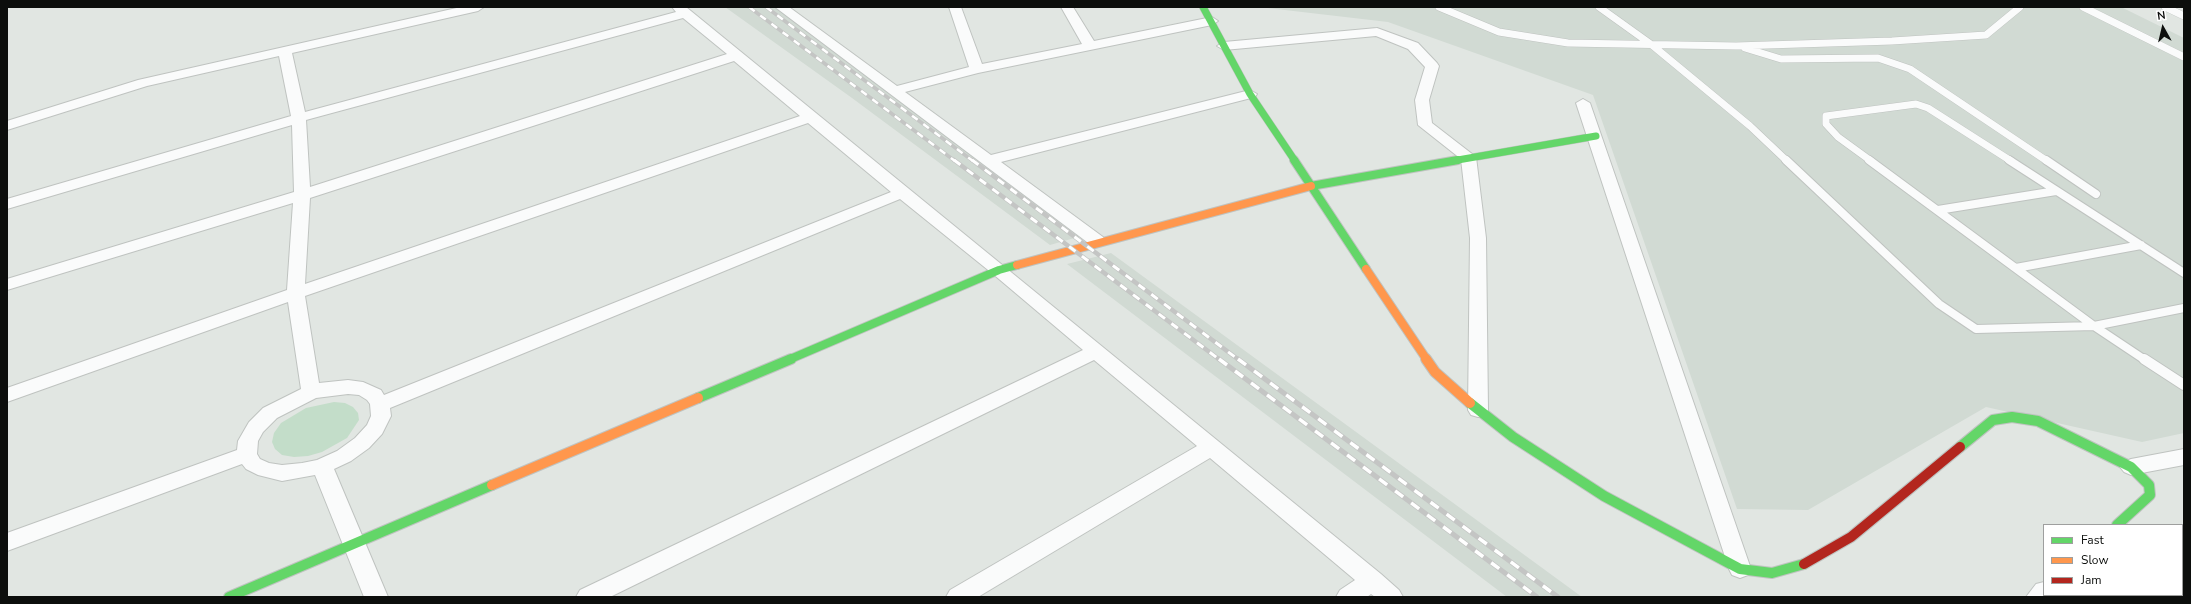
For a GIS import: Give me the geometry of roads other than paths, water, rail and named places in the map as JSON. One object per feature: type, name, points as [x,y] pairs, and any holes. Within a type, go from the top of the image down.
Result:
[{"type":"street","points":[[7,126],[143,83],[478,7]]},
{"type":"street","points":[[781,7],[1097,241]]},
{"type":"street","points":[[955,7],[977,69]]},
{"type":"street","points":[[1067,7],[1090,46]]},
{"type":"street","points":[[1203,7],[1212,21],[1250,94],[1435,372],[1478,410],[1513,437],[1604,496],[1740,569],[1772,573],[1799,567],[1851,538],[1993,420],[2012,417],[2038,421],[2131,467],[2149,485],[2150,495],[2118,524]]},
{"type":"street","points":[[7,204],[299,118],[682,10],[735,56],[902,193],[999,270],[1391,597]]},
{"type":"street","points":[[894,92],[977,69],[1212,21]]},
{"type":"street","points":[[1224,46],[1377,32],[1413,46],[1432,66],[1422,100],[1425,125],[1468,157],[1478,238],[1478,410]]},
{"type":"street","points":[[285,52],[299,118],[302,195],[296,293],[311,392]]},
{"type":"street","points":[[7,285],[302,195],[735,56]]},
{"type":"street","points":[[988,161],[1250,94]]},
{"type":"street","points":[[1583,103],[1596,136],[1740,569]]},
{"type":"street","points":[[7,395],[296,293],[810,117]]},
{"type":"street","points":[[229,597],[353,543],[999,270],[1097,241],[1310,186],[1468,157],[1596,136]]},
{"type":"street","points":[[380,404],[902,193]]},
{"type":"street","points":[[588,597],[1096,351]]},
{"type":"street","points":[[348,387],[363,389],[374,395],[380,404],[381,416],[371,434],[362,443],[344,456],[322,466],[295,472],[282,473],[265,470],[253,464],[247,454],[248,441],[256,427],[270,413],[311,392],[330,388],[348,387]]},
{"type":"street","points":[[958,597],[1212,447]]},
{"type":"street","points":[[7,542],[247,454]]},
{"type":"street","points":[[2131,467],[2184,457]]},
{"type":"street","points":[[322,466],[376,597]]},
{"type":"street","points":[[1348,597],[1373,581]]},
{"type":"lane","points":[[1439,7],[1499,32],[1568,43],[1652,46],[1736,46],[1892,41],[1986,35],[2020,7]]},
{"type":"lane","points":[[1599,7],[1652,46],[1750,126],[1939,304],[1976,329],[2094,326],[2184,308]]},
{"type":"lane","points":[[2083,7],[2184,57]]},
{"type":"lane","points":[[2165,7],[2184,16]]},
{"type":"lane","points":[[1736,46],[1781,59],[1878,58],[1910,69],[2096,194]]},
{"type":"lane","points":[[2184,273],[1928,108],[1916,104],[1826,116],[1826,124],[1838,137],[2094,326],[2184,385]]},
{"type":"lane","points":[[1938,210],[2056,191]]},
{"type":"lane","points":[[2016,268],[2141,245]]},
{"type":"railway","points":[[749,7],[955,161]]},
{"type":"railway","points":[[766,7],[973,161]]},
{"type":"railway","points":[[954,160],[1220,360]]},
{"type":"railway","points":[[972,160],[1239,360]]},
{"type":"railway","points":[[1219,359],[1537,597]]},
{"type":"railway","points":[[1238,359],[1558,597]]}]
